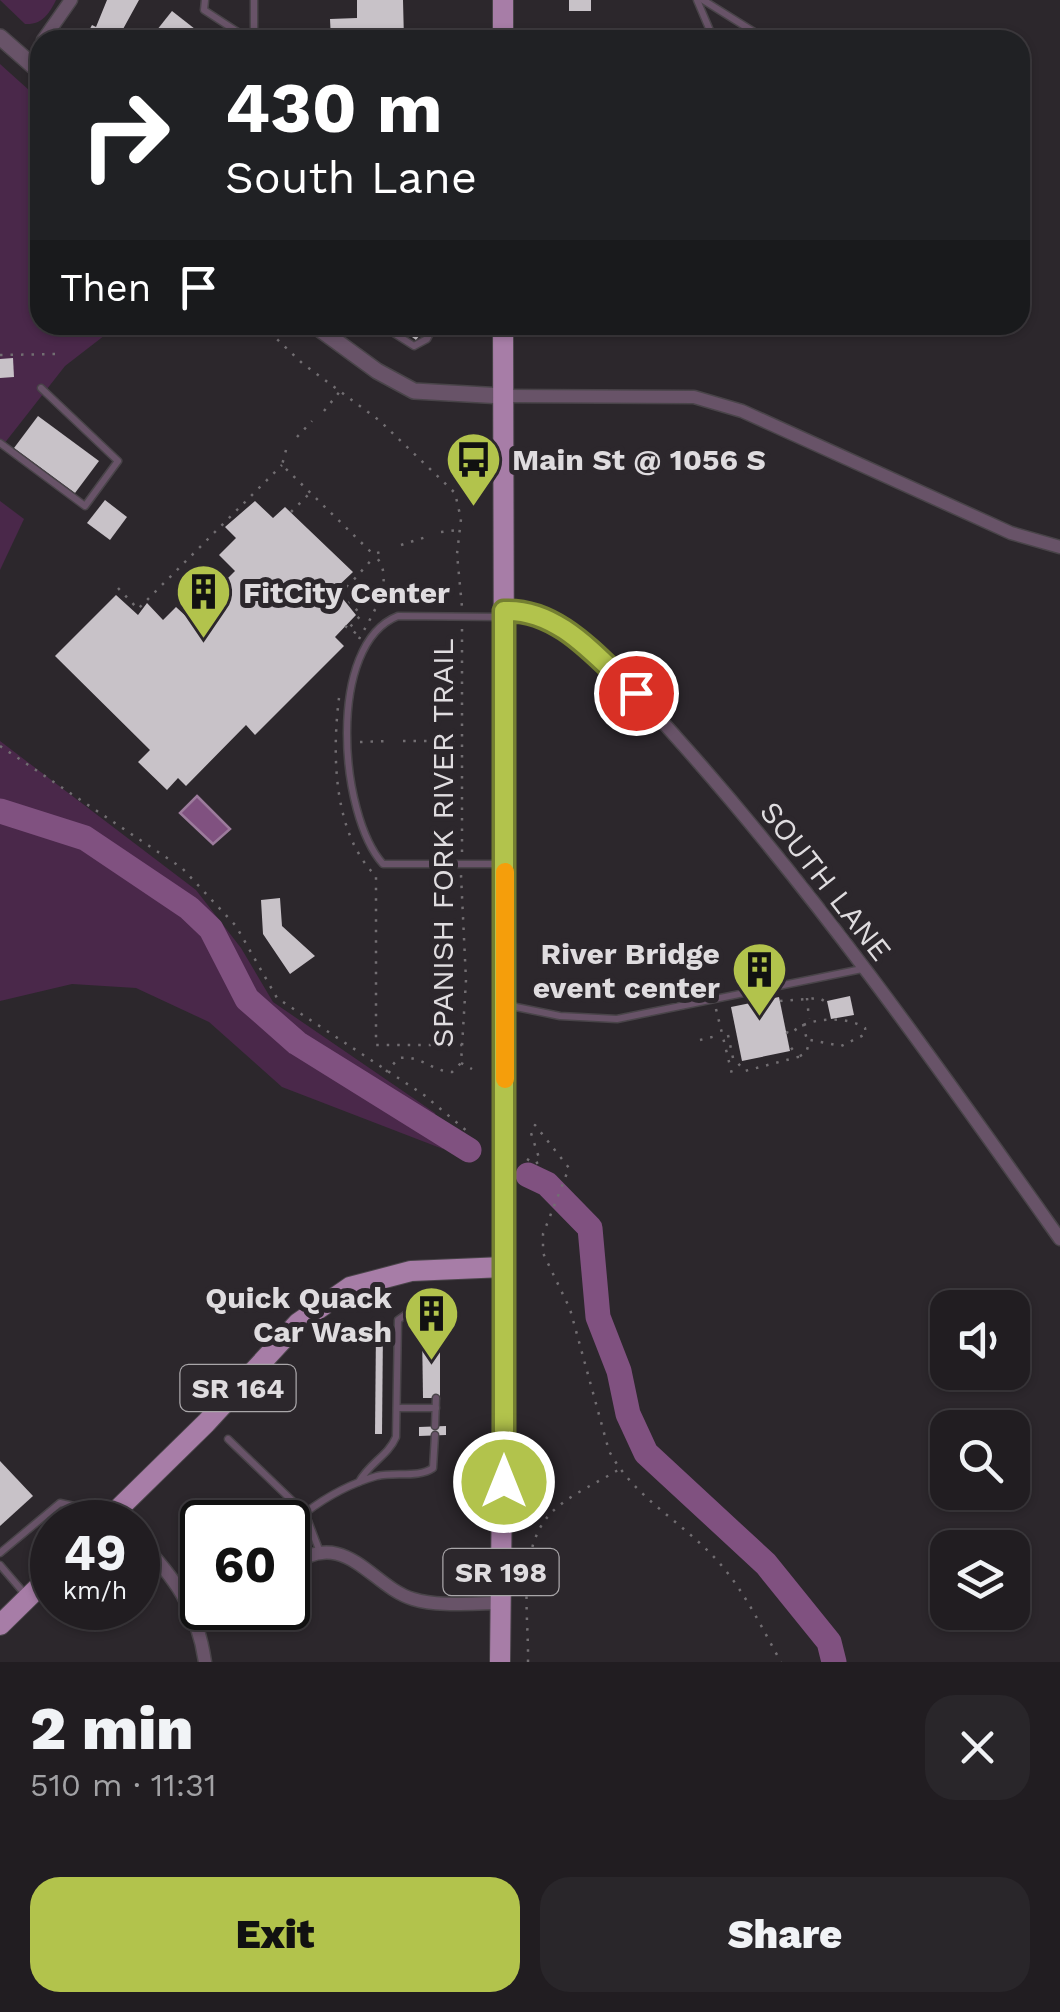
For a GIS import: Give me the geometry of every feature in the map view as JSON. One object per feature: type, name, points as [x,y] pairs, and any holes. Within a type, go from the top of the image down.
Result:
[{"type":"main road","points":[[503,0],[503,30]]},
{"type":"main road","name":"SR 198","points":[[500,1662],[505,1218],[503,335]]},
{"type":"main road","name":"SR 164","points":[[129,1500],[298,1323],[350,1288],[411,1270],[504,1267]]},
{"type":"main road","points":[[0,1625],[28,1598]]},
{"type":"street","points":[[50,30],[71,0]]},
{"type":"street","points":[[0,38],[30,63]]},
{"type":"street","points":[[26,60],[30,56]]},
{"type":"street","points":[[328,335],[377,371],[414,391],[502,396],[663,393],[694,397],[742,411],[1012,533],[1060,547]]},
{"type":"street","name":"SOUTH LANE","points":[[504,614],[524,610],[558,623],[636,693],[730,798],[863,969],[1060,1240]]},
{"type":"street","points":[[310,1557],[322,1555],[354,1560],[418,1601],[500,1603]]},
{"type":"street","points":[[160,1566],[190,1602],[205,1662]]},
{"type":"lane","points":[[205,0],[204,10],[235,30]]},
{"type":"lane","points":[[254,0],[254,30]]},
{"type":"lane","points":[[700,0],[710,30]]},
{"type":"lane","points":[[700,0],[751,30]]},
{"type":"lane","points":[[397,335],[414,346],[422,344],[428,335]]},
{"type":"lane","points":[[0,443],[84,506],[118,461],[42,388]]},
{"type":"lane","points":[[504,614],[398,616],[372,634],[348,709],[346,754],[360,831],[383,864],[505,864]]},
{"type":"lane","points":[[505,1005],[560,1016],[617,1019],[863,969]]},
{"type":"lane","points":[[360,1482],[369,1463],[392,1445],[398,1408],[398,1320],[416,1311],[431,1312],[436,1328]]},
{"type":"lane","points":[[310,1510],[360,1482],[433,1468],[436,1403],[398,1408]]},
{"type":"lane","points":[[228,1439],[291,1500]]},
{"type":"lane","points":[[310,1525],[322,1555]]},
{"type":"lane","points":[[0,1553],[30,1528]]},
{"type":"lane","points":[[0,1565],[28,1598]]},
{"type":"path","name":"SPANISH FORK RIVER TRAIL","points":[[274,335],[455,493],[462,617],[466,1006],[461,1063],[452,1072],[444,1072],[417,1057],[399,1058],[386,1072]]},
{"type":"path","points":[[0,356],[57,354]]},
{"type":"path","points":[[324,411],[341,390]]},
{"type":"path","points":[[297,437],[312,421]]},
{"type":"path","points":[[118,588],[138,609],[282,465],[286,450]]},
{"type":"path","points":[[282,465],[373,554],[384,551]]},
{"type":"path","points":[[290,512],[310,492]]},
{"type":"path","points":[[441,532],[460,530]]},
{"type":"path","points":[[401,546],[426,537]]},
{"type":"path","points":[[372,618],[361,616],[341,594],[376,556]]},
{"type":"path","points":[[360,636],[347,627],[361,616]]},
{"type":"path","points":[[442,741],[462,740]]},
{"type":"path","points":[[355,742],[388,741]]},
{"type":"path","points":[[404,741],[428,741]]},
{"type":"path","name":"SPANISH FORK RIVER TRAIL","points":[[0,746],[182,868],[236,926],[277,998],[468,1132]]},
{"type":"path","points":[[807,998],[810,1021]]},
{"type":"path","points":[[780,1001],[807,998],[828,1003]]},
{"type":"path","points":[[731,1006],[716,1009],[733,1058],[745,1071],[806,1053],[808,1042],[802,1022]]},
{"type":"path","points":[[786,1032],[794,1032],[802,1022],[852,1020],[866,1034],[841,1046],[808,1042]]},
{"type":"path","points":[[725,1035],[732,1074]]},
{"type":"path","points":[[700,1040],[737,1035]]},
{"type":"path","points":[[789,1045],[798,1056]]},
{"type":"path","points":[[461,1063],[472,1069]]},
{"type":"path","points":[[527,1160],[535,1164],[540,1160],[530,1133],[534,1125],[569,1173],[544,1234],[543,1253],[570,1309],[597,1414],[619,1470],[711,1553],[743,1590],[781,1662]]},
{"type":"path","points":[[528,1662],[529,1569],[536,1529],[554,1508],[619,1470]]},
{"type":"shaded area","points":[[0,0],[56,0],[44,18],[25,24]]},
{"type":"shaded area","points":[[0,64],[30,91],[30,335],[105,335],[65,366],[0,449]]},
{"type":"shaded area","points":[[0,501],[24,519],[0,570]]},
{"type":"shaded area","points":[[0,741],[196,890],[241,948],[273,1002],[435,1113],[443,1149],[282,1087],[209,1022],[136,988],[72,984],[0,1001]]},
{"type":"shaded area","points":[[197,796],[230,829],[213,844],[180,813]]},
{"type":"building","points":[[107,0],[139,0],[122,30],[89,30],[92,25],[96,27]]},
{"type":"building","points":[[357,0],[403,0],[404,30],[331,30],[330,19],[357,18]]},
{"type":"building","points":[[569,0],[591,0],[591,11],[569,11]]},
{"type":"building","points":[[172,11],[196,30],[157,30]]},
{"type":"building","points":[[13,358],[14,377],[0,378],[0,359]]},
{"type":"building","points":[[38,416],[99,461],[75,493],[14,448]]},
{"type":"building","points":[[105,500],[127,517],[110,540],[87,523]]},
{"type":"building","name":"FitCity Center","points":[[255,501],[273,518],[285,507],[353,572],[335,589],[356,615],[335,637],[344,646],[255,735],[246,725],[186,786],[178,778],[167,790],[138,762],[150,750],[55,656],[116,595],[138,615],[147,603],[163,620],[176,607],[188,618],[235,571],[219,555],[236,538],[225,527]]},
{"type":"building","points":[[280,898],[282,926],[315,956],[290,974],[263,934],[261,900]]},
{"type":"building","points":[[850,996],[854,1015],[831,1019],[827,1001]]},
{"type":"building","name":"River Bridge event center","points":[[779,997],[790,1051],[742,1061],[731,1007]]},
{"type":"building","points":[[376,1329],[383,1329],[382,1434],[375,1434]]},
{"type":"building","name":"Quick Quack Car Wash","points":[[422,1329],[440,1329],[440,1398],[423,1398]]},
{"type":"building","points":[[446,1426],[446,1435],[419,1436],[419,1427]]},
{"type":"building","points":[[0,1461],[33,1496],[0,1526]]},
{"type":"waterway","points":[[0,811],[85,838],[189,908],[211,929],[247,999],[297,1043],[469,1150]]},
{"type":"waterway","points":[[528,1175],[547,1184],[590,1228],[598,1317],[619,1371],[628,1414],[646,1453],[766,1564],[829,1642],[834,1662]]},
{"type":"slow traffic","points":[[505,872],[505,1079]]},
{"type":"place","name":"Main St @ 1056 S","points":[[473,508]]},
{"type":"place","name":"FitCity Center","points":[[204,641]]},
{"type":"place","name":"River Bridge event center","points":[[759,1019]]},
{"type":"place","name":"Quick Quack Car Wash","points":[[431,1363]]},
{"type":"route","points":[[504,1482],[504,611],[524,610],[558,623],[636,693]]}]
